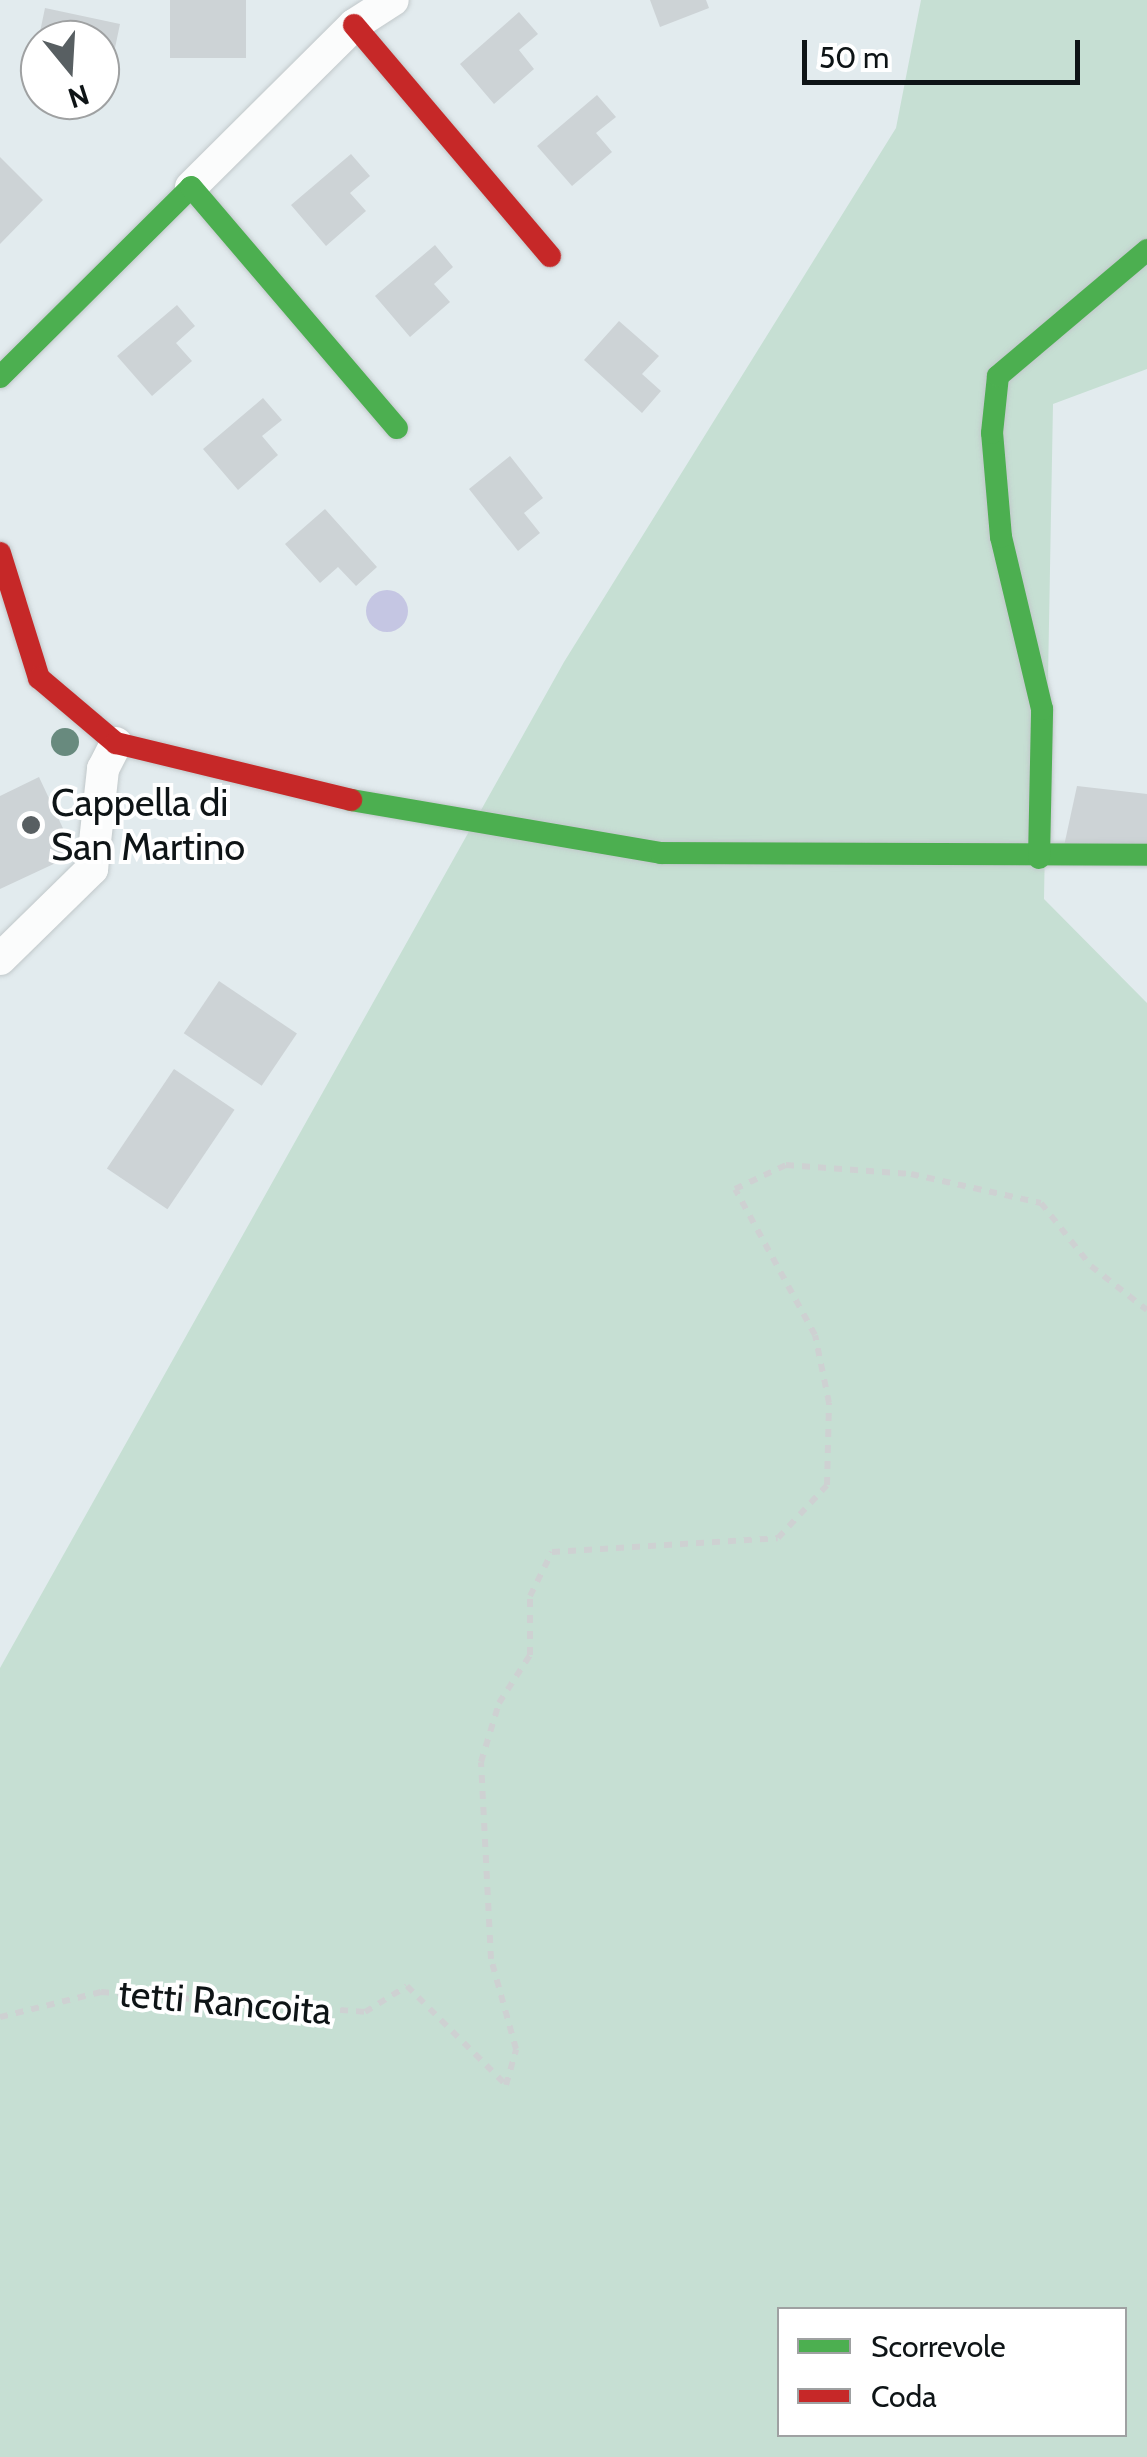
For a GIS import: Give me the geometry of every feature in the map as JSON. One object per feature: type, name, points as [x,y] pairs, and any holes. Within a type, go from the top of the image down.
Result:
[{"type":"street","points":[[0,377],[354,24],[393,0]]},
{"type":"street","points":[[354,24],[550,256]]},
{"type":"street","points":[[191,188],[396,428]]},
{"type":"street","points":[[1039,858],[1042,709],[1002,537],[992,433],[998,376],[1147,250]]},
{"type":"street","points":[[0,553],[39,678],[116,743],[292,790],[661,853],[1039,858],[1147,855]]},
{"type":"street","points":[[0,960],[92,868],[103,769],[116,743]]},
{"type":"path","name":"tetti Rancoita","points":[[0,2017],[101,1992],[365,2012],[407,1986],[506,2085],[516,2050],[491,1959],[481,1762],[499,1702],[530,1655],[530,1596],[552,1552],[778,1538],[827,1485],[829,1403],[815,1336],[735,1189],[786,1165],[911,1174],[1041,1203],[1091,1266],[1147,1310]]},
{"type":"green space","points":[[921,0],[1147,0],[1147,369],[1053,404],[1044,899],[1147,1003],[1147,2457],[0,2457],[0,1668],[564,662],[896,128]]},
{"type":"water","points":[[387,590],[402,596],[408,611],[402,626],[387,632],[372,626],[366,611],[372,596]]},
{"type":"building","points":[[170,0],[246,0],[246,58],[170,58]]},
{"type":"building","points":[[650,0],[706,0],[709,8],[660,27]]},
{"type":"building","points":[[45,8],[101,20],[42,20]]},
{"type":"building","points":[[519,12],[538,34],[519,50],[534,69],[494,104],[460,64]]},
{"type":"building","points":[[597,95],[616,117],[596,133],[612,152],[572,186],[537,146]]},
{"type":"building","points":[[351,154],[370,176],[350,193],[366,211],[326,246],[291,205]]},
{"type":"building","points":[[0,157],[43,200],[0,244]]},
{"type":"building","points":[[435,245],[453,267],[434,284],[450,302],[410,337],[375,296]]},
{"type":"building","points":[[177,305],[195,326],[176,343],[192,361],[152,396],[117,356]]},
{"type":"building","points":[[619,321],[659,356],[642,374],[661,391],[642,413],[584,360]]},
{"type":"building","points":[[263,398],[282,420],[262,436],[278,455],[238,490],[203,449]]},
{"type":"building","points":[[510,456],[543,498],[524,513],[540,533],[518,551],[469,489]]},
{"type":"building","points":[[325,509],[377,567],[356,586],[338,567],[320,583],[285,544]]},
{"type":"building","name":"Cappella di San Martino","points":[[39,777],[75,854],[0,889],[0,796]]},
{"type":"building","points":[[1077,786],[1147,794],[1147,844],[1064,846]]},
{"type":"building","points":[[219,981],[297,1034],[262,1086],[184,1033]]},
{"type":"building","points":[[174,1069],[235,1110],[167,1209],[107,1168]]},
{"type":"traffic: fast","points":[[0,377],[191,187],[397,428]]},
{"type":"traffic: fast","points":[[1039,858],[1042,709],[1001,537],[992,433],[998,376],[1147,250]]},
{"type":"traffic: fast","points":[[351,800],[661,853],[1147,855]]},
{"type":"traffic: jam","points":[[354,25],[550,256]]},
{"type":"traffic: jam","points":[[0,553],[39,678],[116,743],[351,800]]},
{"type":"place","name":"Cappella di San Martino","points":[[31,825]]}]
